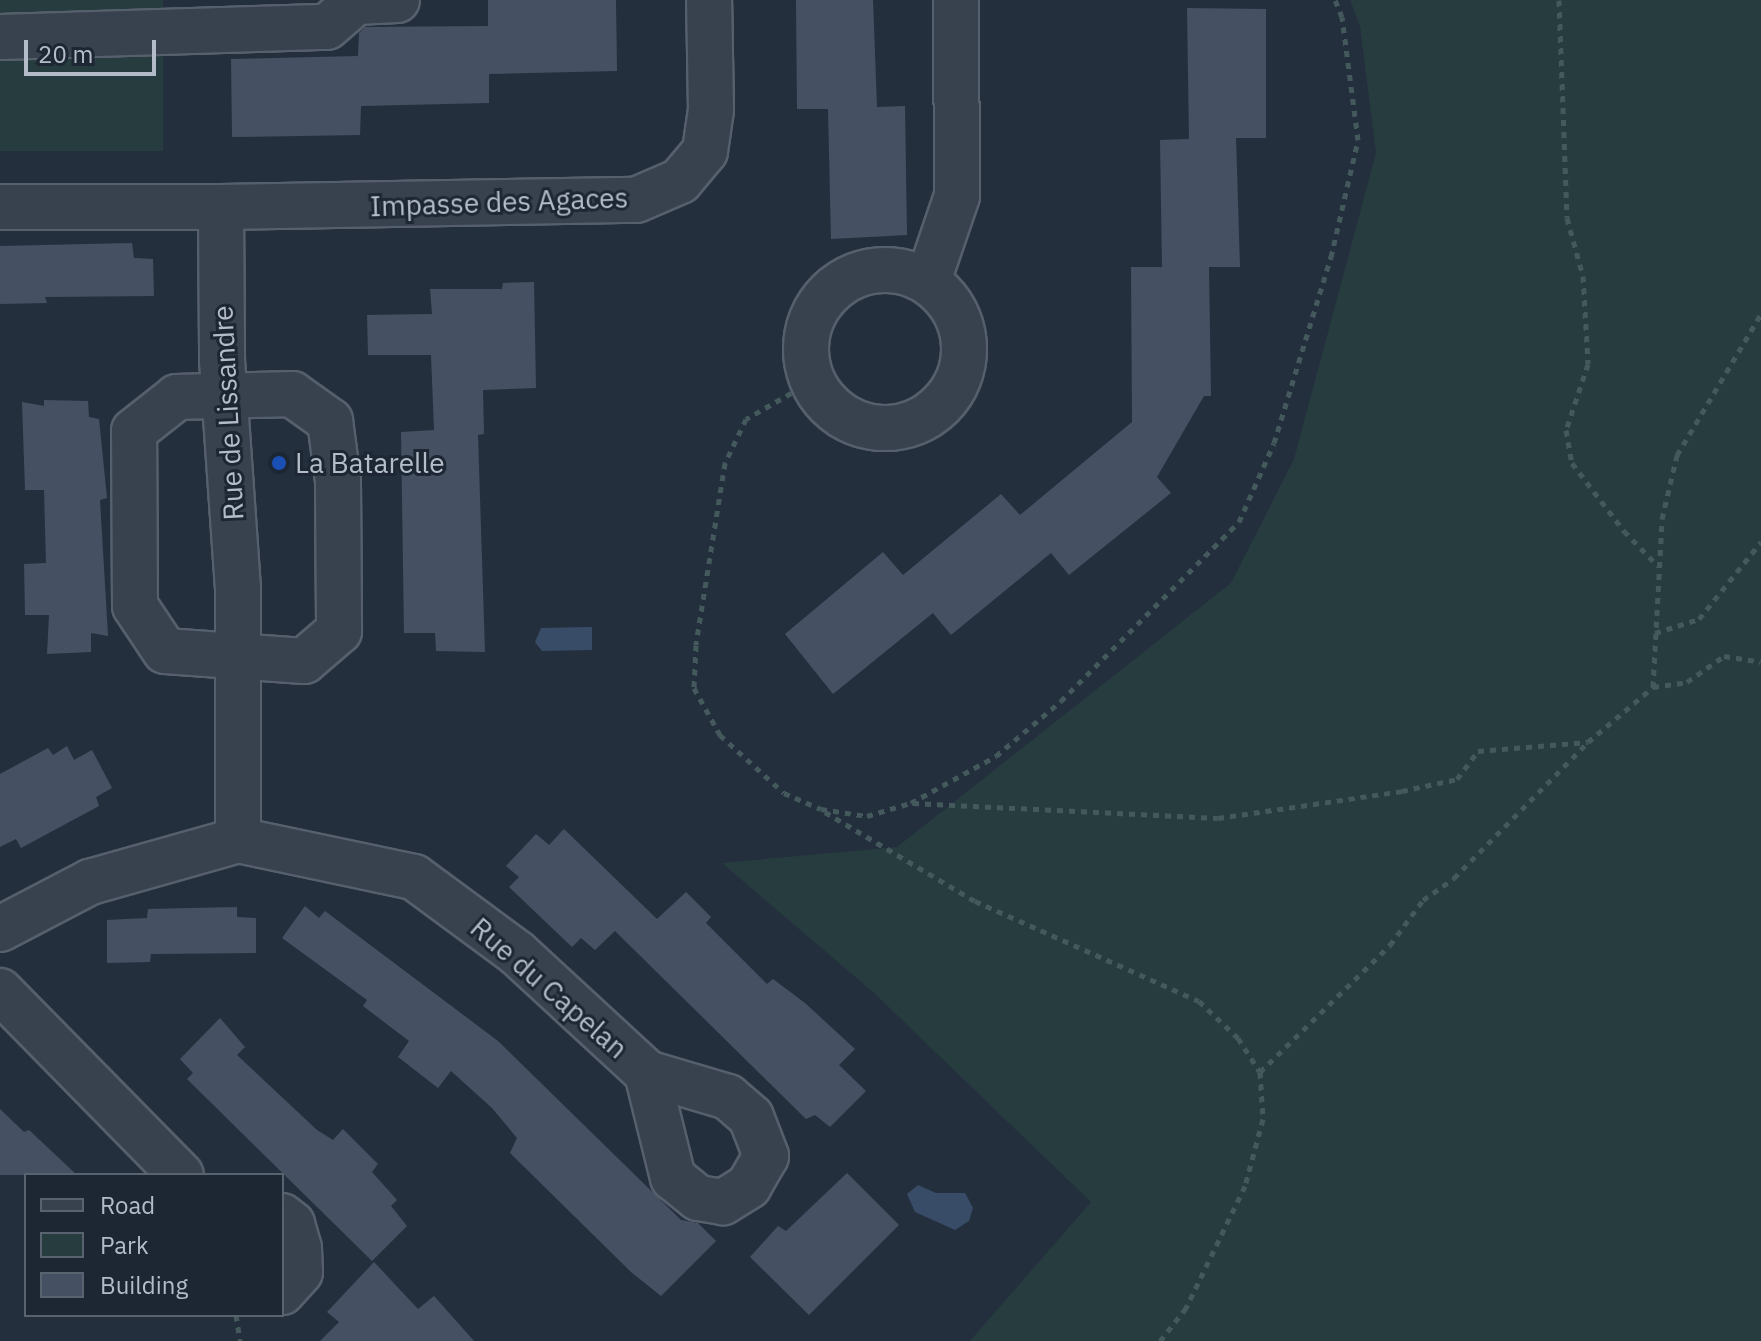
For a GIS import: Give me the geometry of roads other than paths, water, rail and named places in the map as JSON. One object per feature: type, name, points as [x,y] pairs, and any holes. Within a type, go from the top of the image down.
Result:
[{"type":"street","points":[[1,37],[327,27],[356,2],[397,0]]},
{"type":"street","name":"Impasse des Agaces","points":[[221,207],[636,200],[651,194],[680,181],[705,151],[711,110],[709,0]]},
{"type":"street","points":[[928,281],[957,196],[956,0]]},
{"type":"street","points":[[0,207],[221,207]]},
{"type":"street","name":"Rue de Lissandre","points":[[221,207],[225,395],[239,659],[238,840]]},
{"type":"street","points":[[880,270],[902,271],[928,281],[958,316],[965,342],[963,368],[952,394],[932,414],[906,427],[856,423],[832,409],[812,381],[805,351],[809,327],[820,302],[844,281],[880,270]]},
{"type":"street","points":[[292,394],[330,421],[338,481],[339,631],[304,661],[239,659],[165,651],[135,606],[134,431],[177,397],[225,395],[292,394]]},
{"type":"street","name":"Rue du Capelan","points":[[0,929],[90,882],[238,840],[414,877],[517,953],[647,1073]]},
{"type":"street","points":[[0,991],[179,1173]]},
{"type":"street","points":[[284,1219],[296,1236],[300,1272],[284,1290]]},
{"type":"water","points":[[592,627],[592,650],[542,651],[535,642],[541,628]]},
{"type":"water","points":[[918,1185],[936,1193],[965,1193],[973,1208],[969,1221],[955,1230],[915,1212],[907,1194]]},
{"type":"place","name":"La Batarelle","points":[[279,463]]}]
